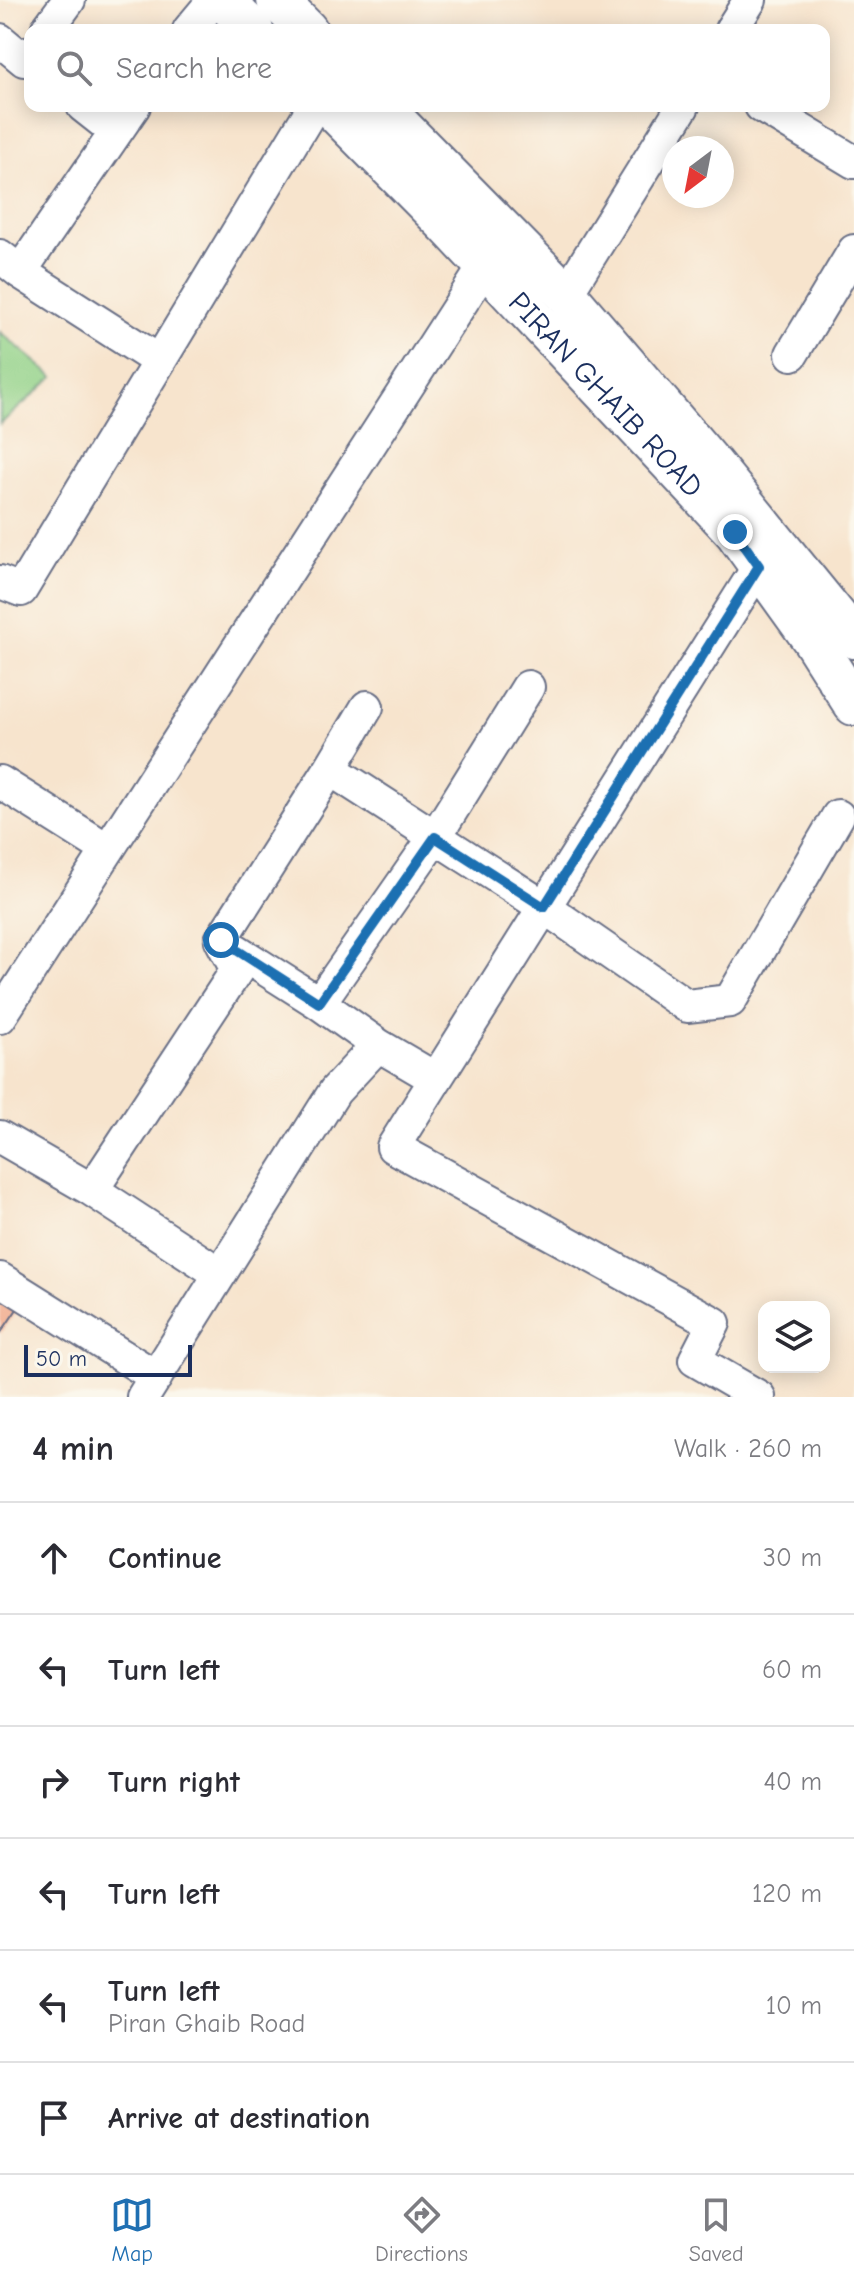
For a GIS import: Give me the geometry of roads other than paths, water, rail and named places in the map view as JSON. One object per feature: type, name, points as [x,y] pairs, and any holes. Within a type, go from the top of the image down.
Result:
[{"type":"main road","points":[[223,0],[247,24]]},
{"type":"main road","name":"PIRAN GHAIB ROAD","points":[[335,112],[485,266],[735,532],[812,639],[854,705]]},
{"type":"main road","name":"PIRAN GHAIB ROAD","points":[[387,112],[566,294],[712,464],[854,638]]},
{"type":"street","points":[[51,24],[69,0]]},
{"type":"street","points":[[194,24],[214,0]]},
{"type":"street","points":[[735,24],[750,0]]},
{"type":"street","points":[[102,112],[125,119],[10,264],[159,361]]},
{"type":"street","points":[[0,582],[21,590],[310,112]]},
{"type":"street","points":[[566,294],[679,112]]},
{"type":"street","points":[[771,112],[854,162]]},
{"type":"street","points":[[792,354],[854,251]]},
{"type":"street","points":[[0,1017],[485,266]]},
{"type":"street","points":[[759,566],[393,1147],[714,1323],[695,1360],[759,1397]]},
{"type":"street","points":[[319,1003],[435,837],[528,687]]},
{"type":"street","points":[[221,940],[367,707]]},
{"type":"street","points":[[330,769],[544,907],[687,1006],[730,1001],[838,816]]},
{"type":"street","points":[[0,782],[108,850]]},
{"type":"street","points":[[221,940],[378,1045],[436,1079]]},
{"type":"street","points":[[92,1190],[237,970],[221,940]]},
{"type":"street","points":[[0,1279],[150,1387],[335,1091],[378,1045]]},
{"type":"street","points":[[0,1137],[92,1190],[220,1274]]}]
